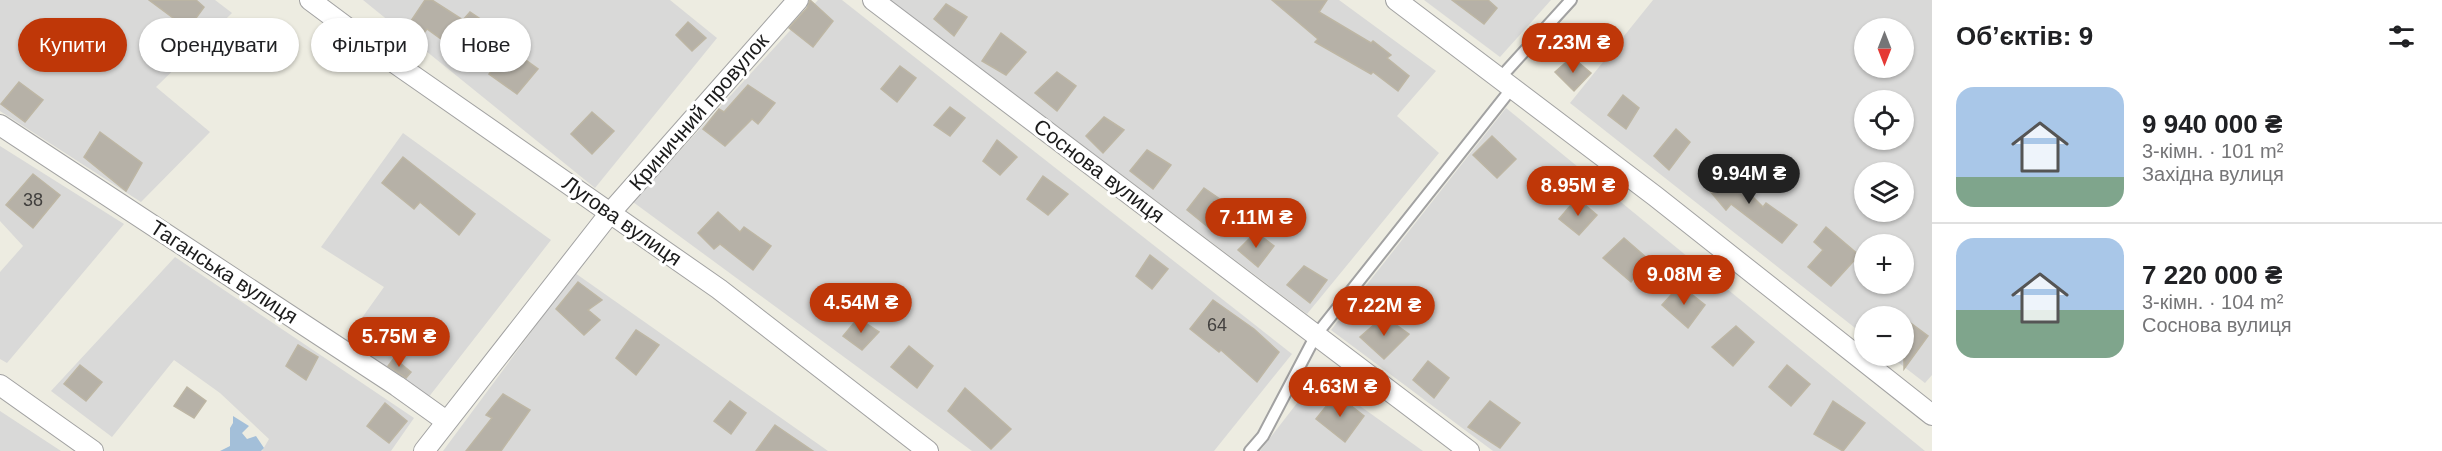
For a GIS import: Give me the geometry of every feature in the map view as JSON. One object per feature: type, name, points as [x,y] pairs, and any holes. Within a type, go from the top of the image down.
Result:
[{"type":"street","name":"Лугова вулиця","points":[[310,0],[392,61],[719,289],[928,451]]},
{"type":"street","name":"Криничний провулок","points":[[424,451],[610,213],[798,0]]},
{"type":"street","name":"Соснова вулиця","points":[[873,0],[1469,451]]},
{"type":"street","points":[[1396,0],[1655,196],[1932,416]]},
{"type":"street","name":"Таганська вулиця","points":[[0,125],[397,386],[446,422]]},
{"type":"street","points":[[0,386],[93,451]]},
{"type":"street","points":[[882,415],[914,451]]},
{"type":"lane","points":[[1250,451],[1263,436],[1316,335],[1571,0]]},
{"type":"shaded area","points":[[0,0],[215,0],[232,13],[227,18],[139,18],[139,72],[171,72],[156,87],[210,132],[141,202],[0,111]]},
{"type":"shaded area","points":[[363,0],[670,0],[717,38],[595,188],[452,72],[531,72],[531,18],[440,18],[440,62],[428,53],[428,18],[385,18]]},
{"type":"shaded area","points":[[818,0],[842,0],[1292,354],[1214,451],[972,451],[633,202]]},
{"type":"shaded area","points":[[890,0],[1339,0],[1436,71],[1397,116],[1439,153],[1307,314]]},
{"type":"shaded area","points":[[1424,0],[1551,0],[1500,57]]},
{"type":"shaded area","points":[[1653,0],[1932,0],[1932,375],[1925,383],[1903,366],[1914,366],[1914,306],[1854,306],[1854,327],[1570,103]]},
{"type":"shaded area","points":[[1506,108],[1925,451],[1493,451],[1331,330]]},
{"type":"shaded area","points":[[403,133],[551,240],[428,398],[344,343],[384,287],[321,247]]},
{"type":"shaded area","points":[[0,146],[124,224],[7,363],[0,359],[0,272],[23,246],[0,221]]},
{"type":"shaded area","points":[[175,257],[414,418],[391,451],[262,451],[269,439],[220,393],[174,360],[112,437],[51,391]]},
{"type":"shaded area","points":[[575,273],[828,451],[443,451]]},
{"type":"shaded area","points":[[1318,376],[1423,451],[1260,451]]},
{"type":"shaded area","points":[[0,411],[61,451],[0,451]]},
{"type":"water","points":[[233,416],[249,426],[242,433],[247,439],[256,436],[264,448],[261,451],[220,451],[230,446]]},
{"type":"building","points":[[149,0],[196,0],[204,7],[196,18],[173,18]]},
{"type":"building","points":[[425,0],[432,0],[460,18],[440,18],[440,38],[428,30],[428,18],[413,18]]},
{"type":"building","points":[[810,0],[833,21],[813,47],[789,28],[807,8]]},
{"type":"building","points":[[1272,0],[1327,0],[1319,12],[1371,43],[1373,41],[1391,55],[1387,58],[1409,76],[1398,91],[1373,72],[1371,74],[1315,42],[1318,39]]},
{"type":"building","points":[[1452,0],[1488,0],[1497,8],[1484,24]]},
{"type":"building","points":[[946,4],[967,17],[954,36],[934,19]]},
{"type":"building","points":[[470,12],[479,18],[465,18]]},
{"type":"building","points":[[688,22],[706,38],[692,51],[676,35]]},
{"type":"building","points":[[1001,33],[1026,52],[1006,75],[982,61]]},
{"type":"building","points":[[1572,57],[1591,73],[1574,91],[1555,72]]},
{"type":"building","points":[[531,64],[538,69],[517,94],[489,74],[491,72],[531,72]]},
{"type":"building","points":[[900,66],[916,78],[897,102],[881,89]]},
{"type":"building","points":[[1057,72],[1076,86],[1057,111],[1035,93]]},
{"type":"building","points":[[19,82],[43,100],[25,122],[1,104]]},
{"type":"building","points":[[748,85],[775,103],[758,124],[752,119],[725,146],[703,129],[719,109],[724,112]]},
{"type":"building","points":[[1623,95],[1639,108],[1626,129],[1608,115]]},
{"type":"building","points":[[950,107],[965,118],[950,136],[934,125]]},
{"type":"building","points":[[592,112],[614,131],[592,154],[571,134]]},
{"type":"building","points":[[1104,117],[1124,130],[1103,153],[1086,136]]},
{"type":"building","points":[[1676,129],[1690,142],[1669,170],[1654,156]]},
{"type":"building","points":[[100,132],[142,163],[126,191],[84,157]]},
{"type":"building","points":[[1492,136],[1516,159],[1497,178],[1473,155]]},
{"type":"building","points":[[997,140],[1017,157],[1000,175],[983,161]]},
{"type":"building","points":[[1147,150],[1171,165],[1153,189],[1130,171]]},
{"type":"building","points":[[403,157],[475,214],[459,235],[420,202],[414,209],[382,183]]},
{"type":"building","points":[[1723,167],[1763,207],[1766,203],[1797,225],[1782,243],[1731,204],[1726,210],[1705,185]]},
{"type":"building","points":[[33,174],[60,195],[33,228],[6,205]]},
{"type":"building","points":[[1043,176],[1068,194],[1048,215],[1027,199]]},
{"type":"building","points":[[1204,188],[1227,204],[1208,227],[1187,210]]},
{"type":"building","points":[[1577,198],[1597,215],[1579,235],[1559,219]]},
{"type":"building","points":[[718,212],[740,232],[744,227],[771,246],[753,270],[720,244],[714,249],[698,233]]},
{"type":"building","points":[[1826,227],[1854,251],[1854,261],[1831,286],[1808,267],[1823,250],[1814,242]]},
{"type":"building","points":[[1256,232],[1274,246],[1258,267],[1238,250]]},
{"type":"building","points":[[1624,238],[1648,259],[1631,282],[1603,258]]},
{"type":"building","points":[[1150,255],[1168,269],[1152,289],[1136,276]]},
{"type":"building","points":[[1304,266],[1327,280],[1310,303],[1287,285]]},
{"type":"building","points":[[578,282],[602,300],[588,310],[600,320],[584,335],[556,309]]},
{"type":"building","points":[[1680,285],[1705,305],[1688,328],[1662,305]]},
{"type":"building","points":[[1213,300],[1254,329],[1279,352],[1257,382],[1221,350],[1219,352],[1190,329]]},
{"type":"building","points":[[1384,316],[1409,334],[1384,359],[1360,337]]},
{"type":"building","points":[[858,318],[879,332],[862,350],[843,336]]},
{"type":"building","points":[[1736,326],[1754,342],[1733,366],[1712,347]]},
{"type":"building","points":[[1914,326],[1928,336],[1914,355]]},
{"type":"building","points":[[636,330],[659,345],[636,375],[616,358]]},
{"type":"building","points":[[298,345],[318,357],[306,380],[286,366]]},
{"type":"building","points":[[909,346],[933,366],[917,388],[891,367]]},
{"type":"building","points":[[394,358],[411,372],[406,378],[388,366]]},
{"type":"building","points":[[1428,361],[1449,378],[1434,398],[1413,380]]},
{"type":"building","points":[[80,365],[102,382],[86,401],[64,384]]},
{"type":"building","points":[[1787,365],[1810,384],[1791,406],[1769,387]]},
{"type":"building","points":[[187,387],[206,401],[194,418],[174,406]]},
{"type":"building","points":[[965,388],[1011,429],[991,449],[948,411]]},
{"type":"building","points":[[503,394],[530,410],[501,451],[466,451],[492,418],[486,415]]},
{"type":"building","points":[[1336,394],[1364,416],[1345,442],[1316,419]]},
{"type":"building","points":[[730,401],[746,413],[731,434],[714,421]]},
{"type":"building","points":[[1490,401],[1520,423],[1500,448],[1468,427]]},
{"type":"building","points":[[1833,401],[1865,423],[1843,451],[1814,434]]},
{"type":"building","points":[[385,403],[407,421],[389,443],[367,426]]},
{"type":"building","points":[[775,425],[813,451],[756,451]]}]
